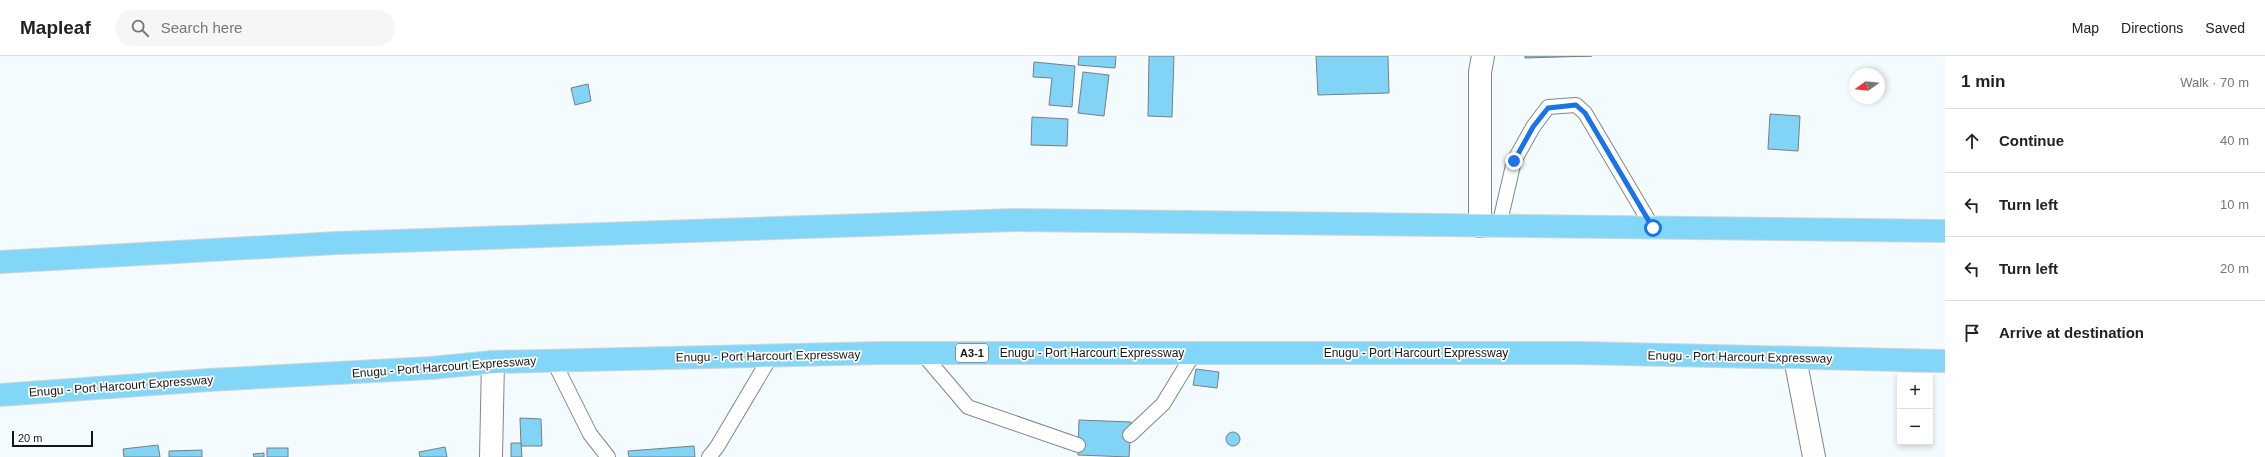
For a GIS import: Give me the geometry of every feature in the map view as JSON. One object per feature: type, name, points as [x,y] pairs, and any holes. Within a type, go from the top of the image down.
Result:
[{"type":"highway","points":[[0,262],[337,243],[1015,220],[1945,231]]},
{"type":"highway","name":"Enugu - Port Harcourt Expressway","points":[[0,395],[209,380],[431,368],[493,362],[922,353],[1579,353],[1945,361]]},
{"type":"street","points":[[1483,56],[1480,72],[1489,226]]},
{"type":"street","points":[[1795,358],[1814,457]]},
{"type":"street","points":[[491,457],[493,362]]},
{"type":"lane","points":[[1489,226],[1514,161],[1533,127],[1548,108],[1562,105],[1576,105],[1585,113],[1653,228]]},
{"type":"lane","points":[[922,353],[968,406],[1078,445]]},
{"type":"lane","points":[[1130,435],[1163,404],[1194,353]]},
{"type":"lane","points":[[709,457],[717,447],[771,356]]},
{"type":"lane","points":[[553,360],[590,434],[608,457]]},
{"type":"building","points":[[1079,56],[1116,56],[1115,68],[1078,65]]},
{"type":"building","points":[[1149,56],[1174,56],[1172,117],[1148,116]]},
{"type":"building","points":[[1316,56],[1388,56],[1389,93],[1318,95]]},
{"type":"building","points":[[1525,56],[1592,56],[1525,58]]},
{"type":"building","points":[[1034,62],[1075,66],[1072,107],[1049,105],[1052,78],[1033,77]]},
{"type":"building","points":[[1083,72],[1109,75],[1104,116],[1078,113]]},
{"type":"building","points":[[588,84],[591,101],[575,105],[571,88]]},
{"type":"building","points":[[1770,114],[1800,116],[1798,151],[1768,149]]},
{"type":"building","points":[[1032,117],[1068,119],[1067,146],[1031,145]]},
{"type":"building","points":[[1196,369],[1219,372],[1217,388],[1193,385]]},
{"type":"building","points":[[520,418],[541,419],[542,446],[521,446]]},
{"type":"building","points":[[1079,420],[1131,422],[1129,457],[1078,455]]},
{"type":"building","points":[[1230,432],[1236,432],[1240,436],[1240,442],[1236,446],[1230,446],[1226,442],[1226,436]]},
{"type":"building","points":[[511,443],[521,443],[522,457],[511,457]]},
{"type":"building","points":[[158,445],[160,457],[124,457],[123,449]]},
{"type":"building","points":[[694,446],[695,457],[629,457],[628,451]]},
{"type":"building","points":[[445,447],[447,457],[420,457],[419,452]]},
{"type":"building","points":[[267,448],[288,448],[288,457],[267,457]]},
{"type":"building","points":[[202,450],[202,457],[169,457],[169,451]]},
{"type":"building","points":[[264,453],[264,457],[254,457],[253,454]]},
{"type":"route","points":[[1514,161],[1533,127],[1548,108],[1562,105],[1576,105],[1585,113],[1653,228]]}]
